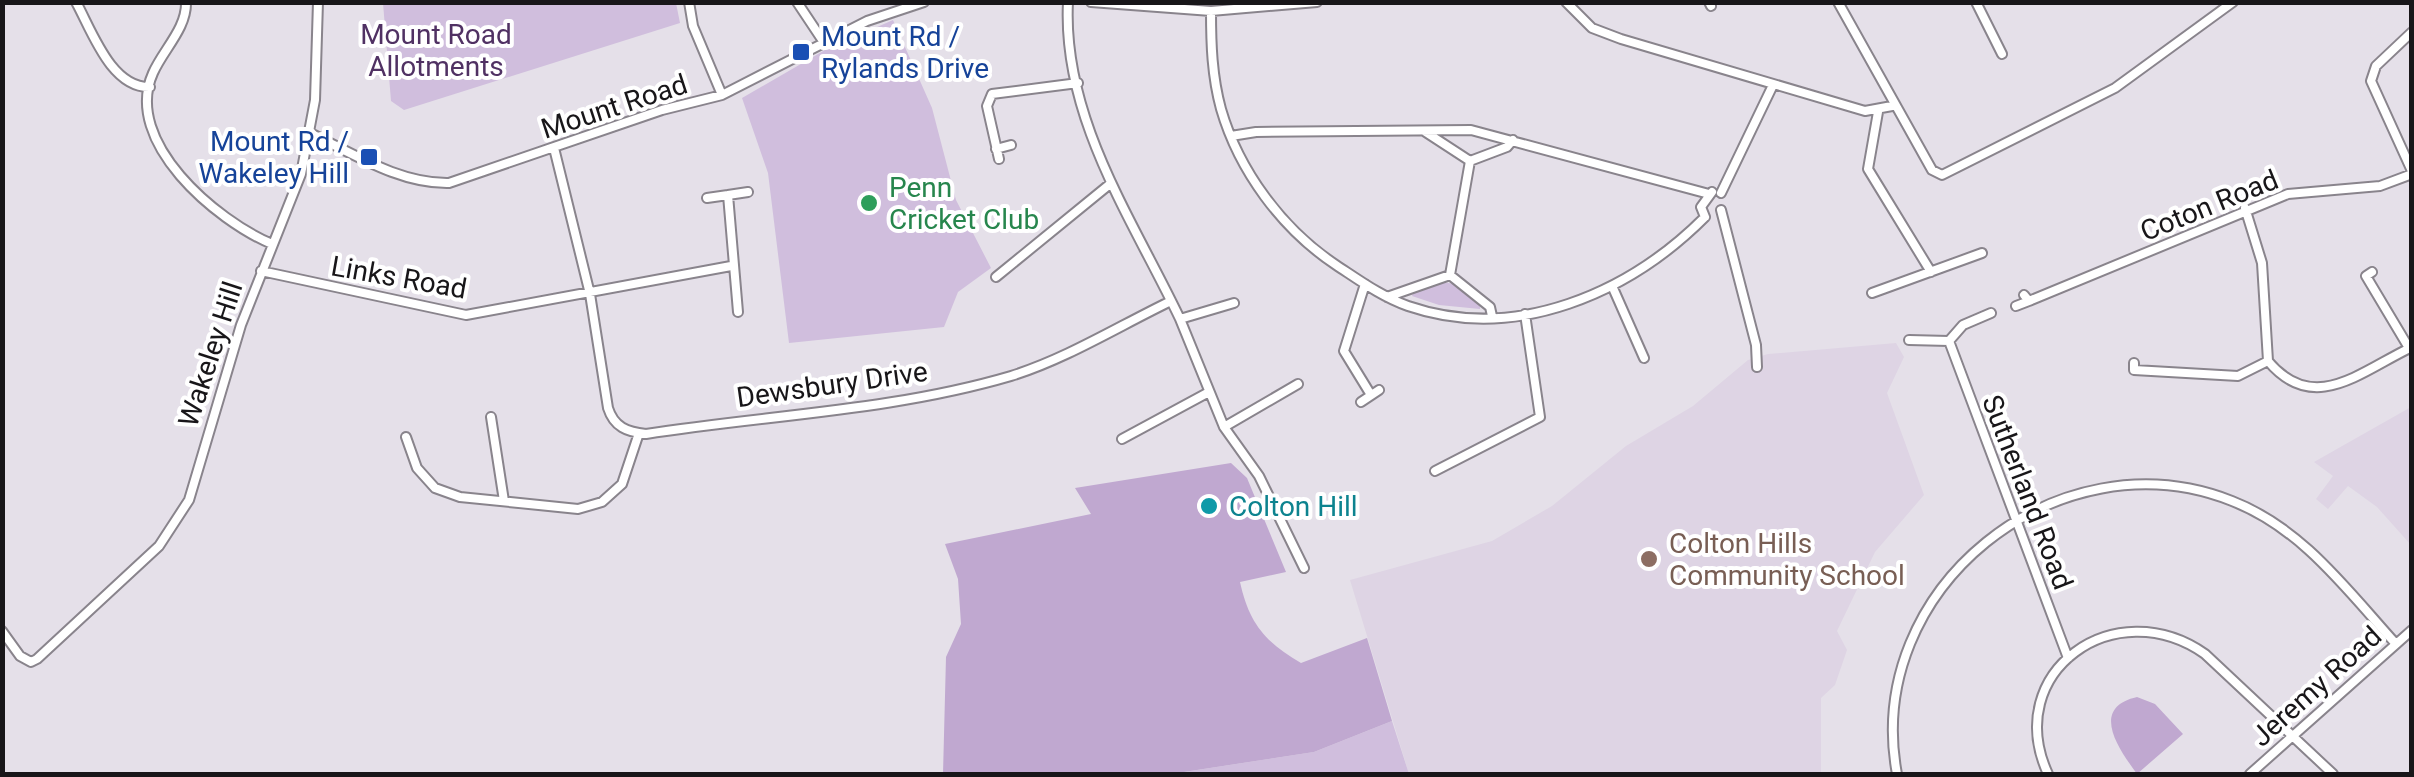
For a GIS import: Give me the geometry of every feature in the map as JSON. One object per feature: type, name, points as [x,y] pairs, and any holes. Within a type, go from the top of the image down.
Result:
[{"type":"street","points":[[76,2],[110,64],[141,87],[150,87]]},
{"type":"street","points":[[186,2],[150,87],[153,133],[172,164],[218,213],[244,232],[272,244]]},
{"type":"street","name":"Wakeley Hill","points":[[2,631],[20,656],[32,662],[158,546],[182,512],[262,271],[301,174],[310,133],[318,2]]},
{"type":"street","points":[[689,2],[693,26],[722,96]]},
{"type":"street","points":[[797,2],[824,44]]},
{"type":"street","name":"Mount Road","points":[[310,133],[397,174],[429,184],[472,178],[662,110],[722,96],[866,21],[924,2]]},
{"type":"street","points":[[1068,2],[1078,83],[1110,184],[1180,320],[1224,427],[1259,476],[1304,568]]},
{"type":"street","points":[[1091,2],[1210,11],[1232,6],[1317,2]]},
{"type":"street","points":[[1566,2],[1592,28],[1773,85],[1878,112],[1892,106]]},
{"type":"street","points":[[1838,2],[1892,106],[1932,170],[1942,175],[2115,88],[2234,2]]},
{"type":"street","points":[[1976,2],[2002,54]]},
{"type":"street","points":[[1210,11],[1213,70],[1230,136],[1244,165],[1288,226],[1388,297],[1438,314],[1492,316],[1525,314],[1576,303],[1613,288],[1674,248],[1705,217]]},
{"type":"street","points":[[2412,32],[2376,66],[2371,81],[2412,172]]},
{"type":"street","points":[[1011,145],[998,154],[987,106],[992,94],[1078,83]]},
{"type":"street","points":[[1705,217],[1713,218],[1722,210],[1725,204],[1721,193],[1773,85]]},
{"type":"street","points":[[1878,112],[1868,169],[1931,272]]},
{"type":"street","points":[[1230,136],[1256,132],[1471,130],[1709,194],[1721,193]]},
{"type":"street","points":[[1424,131],[1470,161]]},
{"type":"street","points":[[1470,161],[1508,147],[1513,140]]},
{"type":"street","points":[[406,437],[417,468],[435,488],[460,497],[578,509],[602,502],[628,474],[639,433],[621,428],[610,417],[590,294],[554,148]]},
{"type":"street","points":[[1450,276],[1470,161]]},
{"type":"street","name":"Coton Road","points":[[2016,306],[2026,298],[2246,208],[2288,194],[2380,186],[2412,172]]},
{"type":"street","points":[[996,276],[1110,184]]},
{"type":"street","points":[[707,198],[748,192]]},
{"type":"street","points":[[1705,217],[1702,206],[1709,194]]},
{"type":"street","points":[[728,195],[731,266],[738,312]]},
{"type":"street","points":[[2246,208],[2262,262],[2268,361],[2296,385],[2323,389],[2410,347],[2366,276]]},
{"type":"street","points":[[1722,210],[1756,346],[1757,366]]},
{"type":"street","points":[[1872,293],[1982,253]]},
{"type":"street","name":"Links Road","points":[[262,271],[466,315],[731,266]]},
{"type":"street","points":[[1388,297],[1450,276]]},
{"type":"street","points":[[1450,276],[1490,307],[1492,316]]},
{"type":"street","points":[[1361,402],[1375,393],[1344,352],[1365,284]]},
{"type":"street","points":[[1613,288],[1644,358]]},
{"type":"street","points":[[736,295],[750,294]]},
{"type":"street","points":[[1216,294],[1222,308]]},
{"type":"street","name":"Dewsbury Drive","points":[[639,433],[897,401],[989,381],[1039,365],[1171,301]]},
{"type":"street","points":[[1180,320],[1234,303]]},
{"type":"street","points":[[1435,472],[1540,417],[1525,314]]},
{"type":"street","points":[[1909,340],[1949,341],[1963,325],[1992,314]]},
{"type":"street","name":"Sutherland Road","points":[[1949,341],[2068,658]]},
{"type":"street","points":[[2133,370],[2238,376],[2268,361]]},
{"type":"street","points":[[1224,427],[1298,384]]},
{"type":"street","points":[[1288,390],[1294,402]]},
{"type":"street","points":[[1122,439],[1209,392]]},
{"type":"street","points":[[492,418],[504,501]]},
{"type":"street","points":[[1897,774],[1892,742],[1893,704],[1918,628],[1957,567],[2014,519],[2057,498],[2114,484],[2190,487],[2229,499],[2280,523],[2396,644]]},
{"type":"street","points":[[2048,774],[2038,738],[2041,708],[2049,685],[2068,658],[2091,640],[2118,630],[2171,635],[2205,654],[2333,774]]},
{"type":"street","name":"Jeremy Road","points":[[2250,774],[2412,630]]},
{"type":"shaded area","name":"Colton Hills Community School","points":[[1896,343],[1904,357],[1887,393],[1924,495],[1875,552],[1837,631],[1847,650],[1835,685],[1821,698],[1821,774],[1409,774],[1350,580],[1492,541],[1552,506],[1626,446],[1693,406],[1748,360],[1768,354]]},
{"type":"shaded area","points":[[2411,407],[2411,545],[2377,507],[2348,486],[2328,509],[2316,499],[2333,476],[2314,462]]},
{"type":"shaded area","points":[[1231,463],[1247,478],[1286,572],[1240,582],[1260,630],[1301,663],[1367,638],[1392,721],[1314,752],[1171,774],[943,774],[946,657],[961,624],[958,579],[945,544],[1091,514],[1075,488]]},
{"type":"shaded area","points":[[2137,697],[2155,704],[2183,734],[2137,774],[2116,742],[2111,720],[2122,702]]},
{"type":"green space","name":"Mount Road Allotments","points":[[383,3],[676,3],[680,23],[404,110],[391,101]]},
{"type":"green space","points":[[893,20],[932,108],[956,200],[991,268],[958,292],[944,327],[789,343],[768,173],[742,98],[825,50]]},
{"type":"green space","points":[[1443,282],[1454,284],[1480,304],[1480,309],[1439,305],[1412,296],[1414,291]]},
{"type":"green space","points":[[1392,721],[1409,774],[1171,774],[1314,752]]},
{"type":"place","name":"Mount Rd / Rylands Drive","points":[[801,52]]},
{"type":"place","name":"Mount Rd / Wakeley Hill","points":[[369,157]]},
{"type":"place","name":"Penn Cricket Club","points":[[869,203]]},
{"type":"place","name":"Colton Hill","points":[[1209,506]]},
{"type":"place","name":"Colton Hills Community School","points":[[1649,559]]}]
